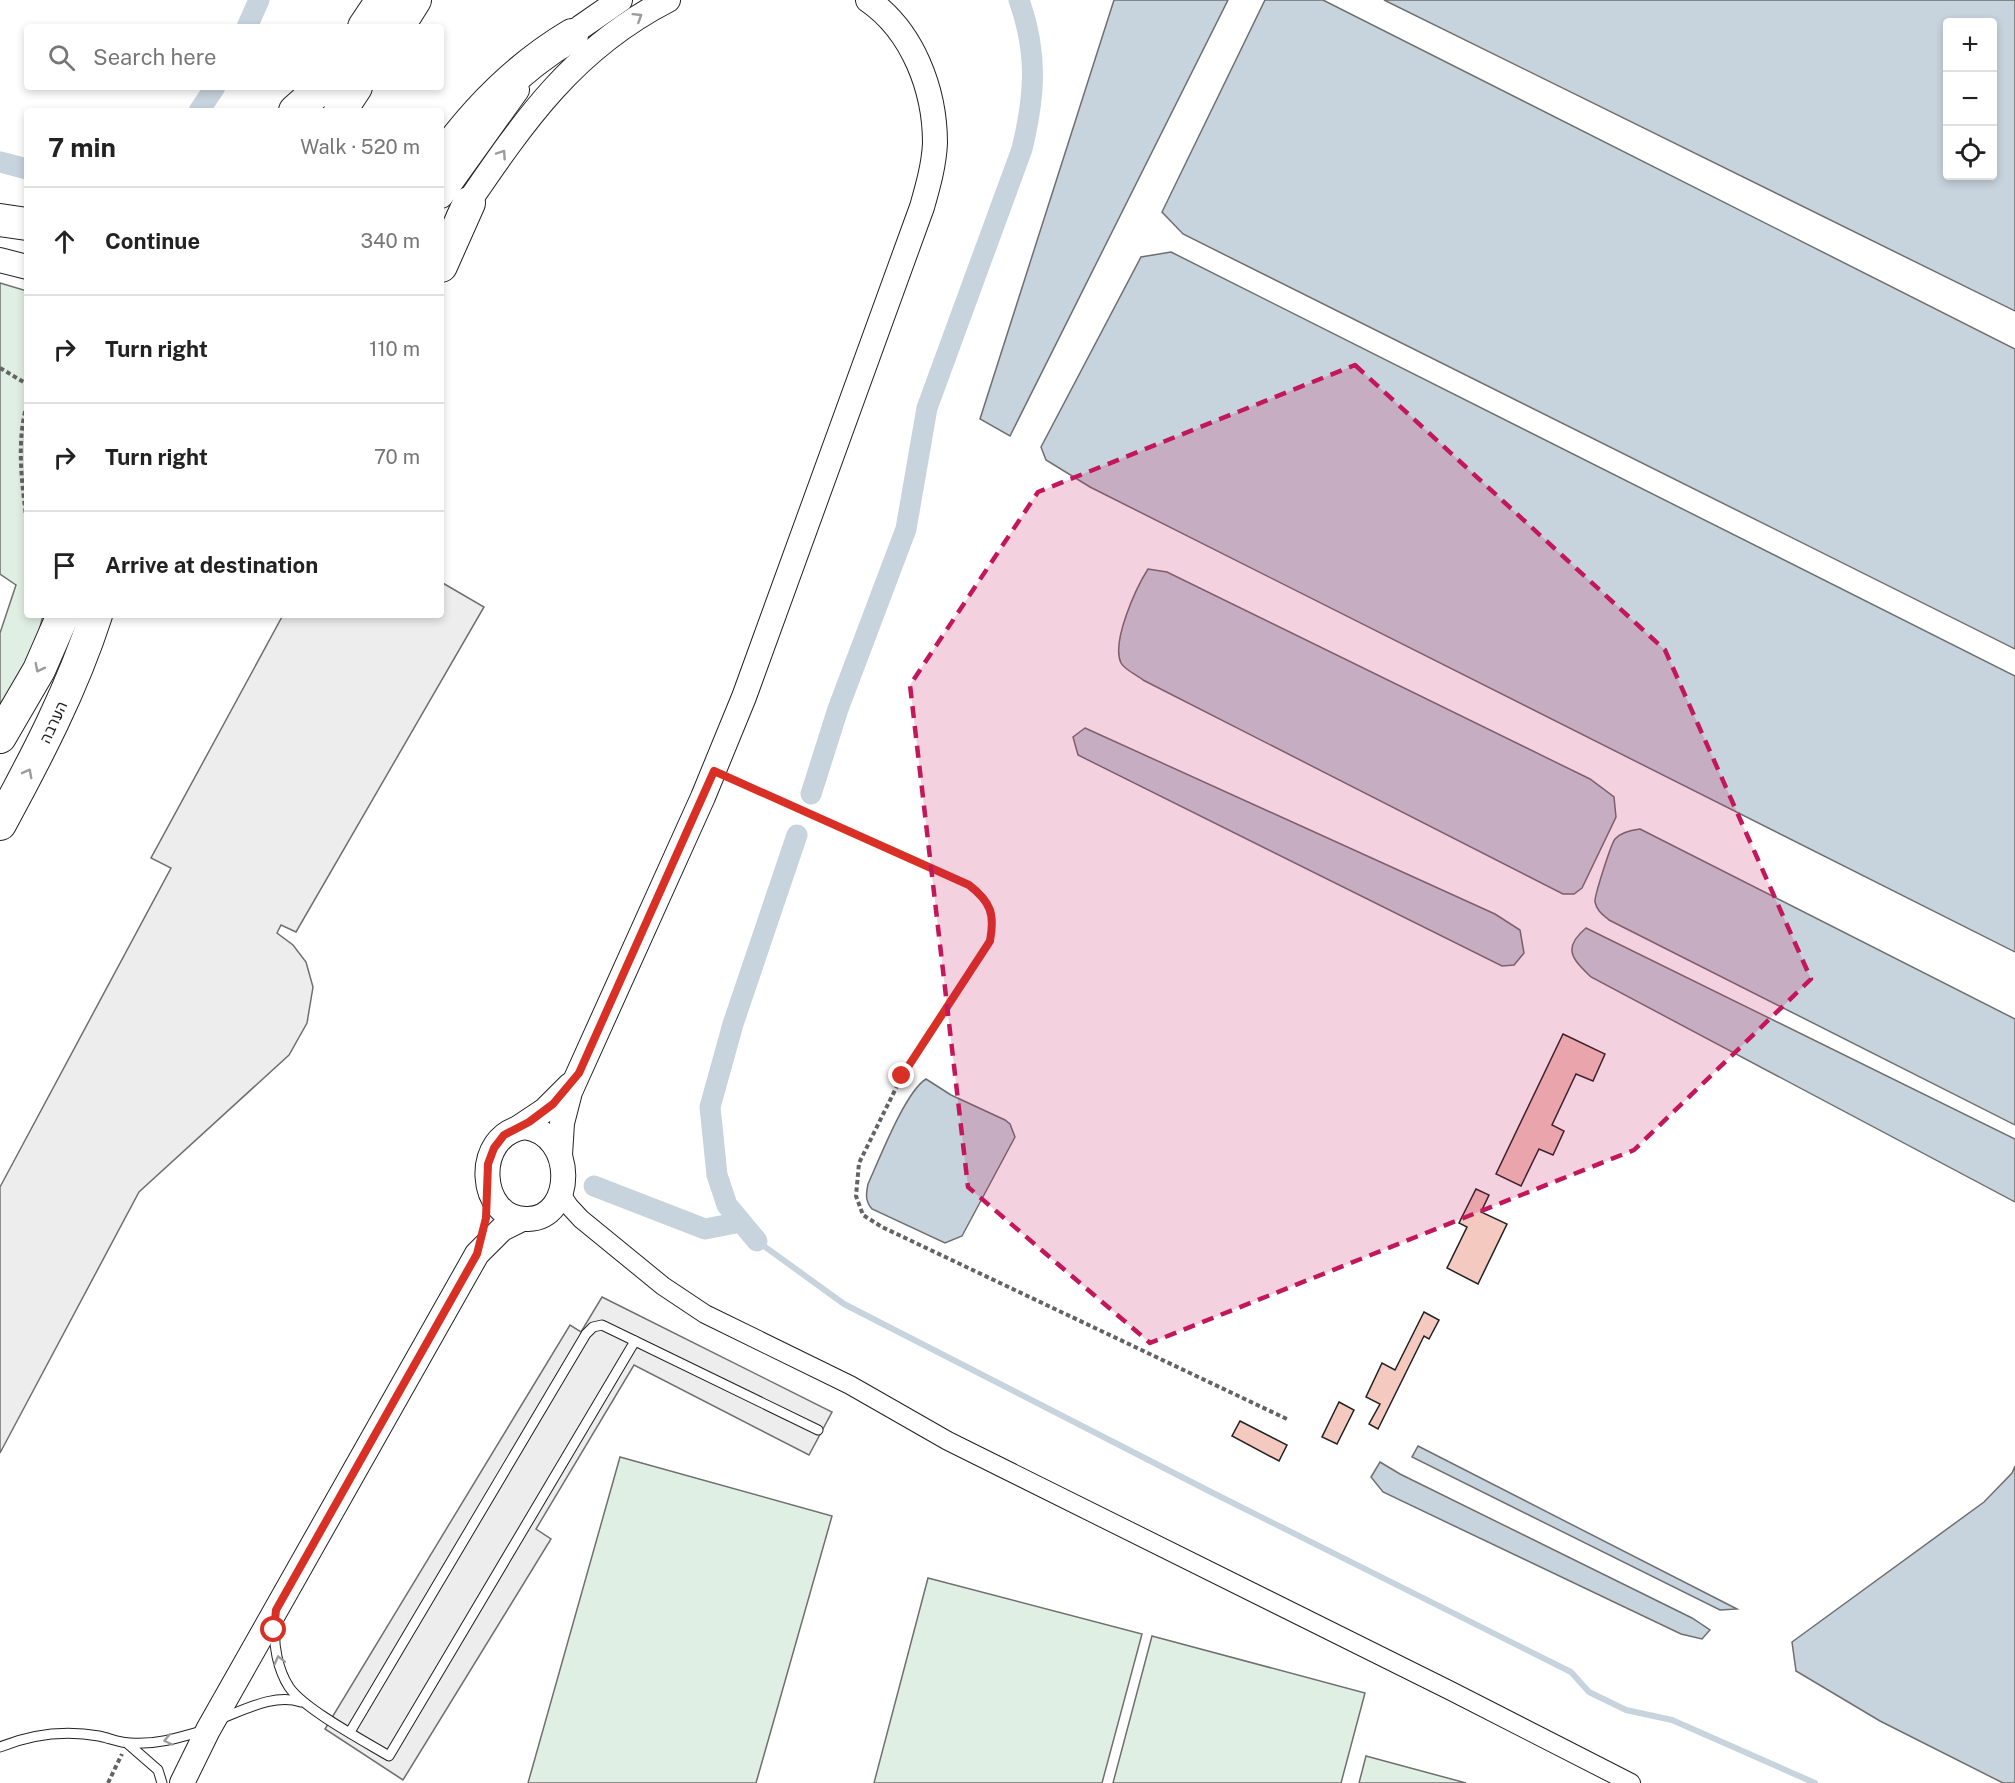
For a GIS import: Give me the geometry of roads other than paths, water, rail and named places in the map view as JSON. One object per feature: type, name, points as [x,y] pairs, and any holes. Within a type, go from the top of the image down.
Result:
[{"type":"highway","points":[[366,24],[382,0]]},
{"type":"highway","points":[[400,24],[415,0]]},
{"type":"highway","points":[[444,155],[478,114],[503,89],[534,60],[572,35]]},
{"type":"highway","points":[[298,108],[319,90]]},
{"type":"highway","points":[[308,108],[320,90]]},
{"type":"highway","points":[[342,108],[354,90]]},
{"type":"highway","points":[[444,252],[455,199]]},
{"type":"highway","points":[[0,220],[24,224]]},
{"type":"highway","points":[[0,737],[39,670],[62,618]]},
{"type":"highway","name":"הערבה","points":[[0,824],[41,748],[67,692],[95,618]]},
{"type":"highway","points":[[67,692],[107,618]]},
{"type":"street","points":[[444,234],[455,199],[509,99],[544,60],[572,35],[620,0]]},
{"type":"street","points":[[455,199],[567,74],[609,37],[650,9],[668,0]]},
{"type":"street","points":[[547,1212],[557,1199],[561,1187],[563,1173],[560,1134],[564,1113],[579,1073],[714,771],[769,629],[922,207],[931,176],[933,123],[926,82],[914,54],[898,29],[878,6],[868,0]]},
{"type":"street","points":[[0,228],[24,235]]},
{"type":"street","points":[[0,260],[24,266]]},
{"type":"street","points":[[182,1783],[210,1726],[477,1254],[486,1218],[488,1164],[494,1148],[504,1135],[537,1117],[553,1104],[579,1073]]},
{"type":"street","points":[[518,1128],[533,1128],[547,1135],[560,1155]]},
{"type":"street","points":[[488,1183],[498,1206],[510,1216],[533,1219],[547,1212],[562,1211],[581,1219]]},
{"type":"street","points":[[561,1187],[563,1197],[581,1219],[663,1286],[705,1314],[850,1385],[948,1441],[1631,1783]]},
{"type":"street","points":[[477,1254],[502,1229],[522,1219]]},
{"type":"lane","points":[[350,1732],[592,1327],[602,1325],[818,1430]]},
{"type":"lane","points":[[276,1610],[274,1630],[279,1664],[290,1688],[304,1702],[389,1756],[636,1341]]},
{"type":"lane","points":[[0,1747],[49,1734],[78,1732],[127,1743],[152,1744],[210,1726],[277,1700],[293,1699],[304,1702]]},
{"type":"lane","points":[[127,1743],[158,1770],[162,1783]]},
{"type":"waterway","points":[[248,24],[259,0]]},
{"type":"waterway","points":[[811,794],[838,709],[906,529],[927,408],[1022,149],[1032,92],[1032,56],[1019,0]]},
{"type":"waterway","points":[[201,108],[213,90]]},
{"type":"waterway","points":[[0,162],[24,168]]},
{"type":"waterway","points":[[757,1241],[727,1205],[717,1175],[710,1107],[733,1024],[797,835]]},
{"type":"waterway","points":[[594,1186],[705,1229],[741,1222]]},
{"type":"waterway","points":[[757,1241],[844,1304],[1211,1492],[1571,1672],[1589,1692],[1626,1710],[1672,1720],[1815,1783]]}]
